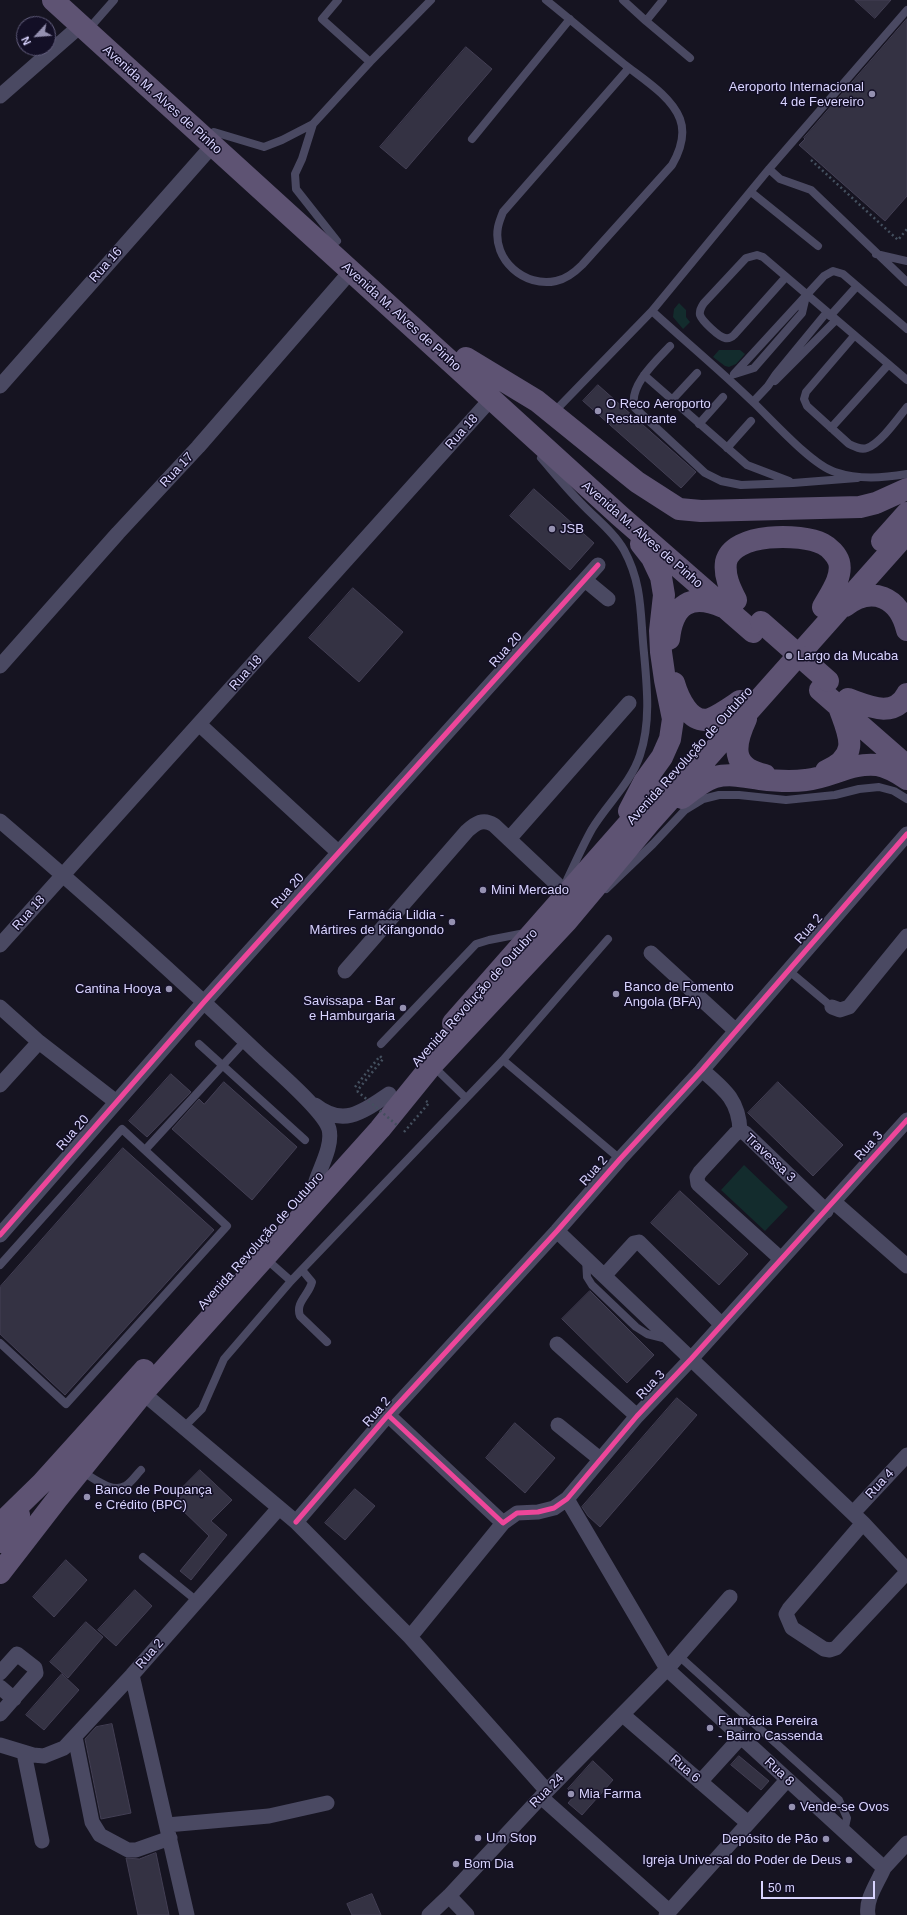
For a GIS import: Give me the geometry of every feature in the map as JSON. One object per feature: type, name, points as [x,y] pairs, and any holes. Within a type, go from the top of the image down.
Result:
[{"type":"main road","name":"Avenida M. Alves de Pinho","points":[[52,0],[86,25],[213,139],[351,271],[620,516],[732,605]]},
{"type":"main road","name":"Avenida M. Alves de Pinho","points":[[67,0],[86,25]]},
{"type":"main road","name":"Avenida M. Alves de Pinho","points":[[213,139],[337,241],[466,358],[732,605],[844,703]]},
{"type":"main road","points":[[466,358],[537,401],[636,482],[679,509],[701,511],[860,507],[876,503],[907,489]]},
{"type":"main road","name":"Avenida Revolução de Outubro","points":[[0,1573],[58,1498],[143,1393],[380,1129],[432,1065],[560,916],[650,822],[745,706],[828,611],[907,513]]},
{"type":"main road","points":[[614,838],[644,782],[662,757],[670,739],[673,719],[661,652],[660,630],[664,595],[661,576],[652,558],[620,516]]},
{"type":"main road","name":"Avenida Revolução de Outubro","points":[[828,611],[907,533]]},
{"type":"main road","points":[[745,706],[710,719],[704,719],[691,714],[683,704],[676,690],[670,658],[669,643],[671,626],[676,613],[685,604],[696,600],[732,605],[726,572],[727,561],[733,551],[745,542],[779,537],[794,538],[823,544],[831,550],[838,561],[840,570],[828,611]]},
{"type":"main road","points":[[828,611],[853,600],[880,595],[890,601],[901,612],[907,630]]},
{"type":"main road","points":[[844,703],[875,709],[888,709],[896,707],[907,694]]},
{"type":"main road","points":[[745,706],[737,741],[737,753],[745,766],[755,773],[803,777],[822,774],[833,768],[847,756],[850,746],[850,736],[844,703]]},
{"type":"main road","points":[[844,703],[907,751]]},
{"type":"main road","points":[[844,703],[907,766]]},
{"type":"main road","name":"Avenida Revolução de Outubro","points":[[0,1524],[42,1483],[316,1181],[389,1094],[534,932],[560,916],[614,838],[745,706]]},
{"type":"main road","points":[[650,822],[702,783],[716,777],[740,774],[782,782],[821,778],[861,765],[877,765],[888,768],[907,779]]},
{"type":"main road","name":"Avenida Revolução de Outubro","points":[[0,1542],[42,1483]]},
{"type":"main road","name":"Avenida Revolução de Outubro","points":[[0,1557],[58,1498]]},
{"type":"street","points":[[0,96],[86,25]]},
{"type":"street","name":"Rua 16","points":[[0,386],[213,139]]},
{"type":"street","name":"Rua 17","points":[[0,666],[118,533],[198,447],[351,271]]},
{"type":"street","name":"Rua 18","points":[[0,945],[200,725],[491,400]]},
{"type":"street","name":"Rua 20","points":[[0,1235],[115,1101],[338,852],[598,566]]},
{"type":"street","points":[[585,580],[608,599]]},
{"type":"street","points":[[509,838],[629,703]]},
{"type":"street","points":[[200,725],[338,852]]},
{"type":"street","points":[[0,821],[64,875],[204,1002],[300,1093],[322,1117],[328,1128],[330,1137],[316,1181]]},
{"type":"street","points":[[345,971],[474,825],[480,821],[488,821],[509,838],[563,890]]},
{"type":"street","name":"Rua 2","points":[[296,1522],[388,1415],[702,1070],[907,834]]},
{"type":"street","points":[[832,1007],[840,1010],[849,1006],[907,936]]},
{"type":"street","points":[[651,953],[736,1031]]},
{"type":"street","points":[[0,1007],[39,1042],[115,1101]]},
{"type":"street","points":[[0,1085],[39,1042]]},
{"type":"street","points":[[702,1070],[725,1090],[734,1102],[740,1118],[740,1132]]},
{"type":"street","points":[[300,1093],[327,1113],[347,1116],[360,1113],[389,1094]]},
{"type":"street","name":"Rua 3","points":[[410,1637],[503,1523],[517,1512],[538,1512],[554,1508],[567,1498],[637,1416],[830,1207],[907,1120]]},
{"type":"street","name":"Travessa 3","points":[[781,1259],[698,1184],[697,1177],[700,1172],[735,1134],[740,1132],[745,1133],[830,1207],[907,1266]]},
{"type":"street","points":[[557,1231],[858,1518],[907,1571]]},
{"type":"street","points":[[604,1276],[634,1243],[639,1242],[722,1325]]},
{"type":"street","points":[[557,1344],[637,1416]]},
{"type":"street","points":[[143,1393],[296,1522],[410,1637],[544,1794],[668,1913],[787,1780]]},
{"type":"street","points":[[388,1415],[503,1523]]},
{"type":"street","points":[[558,1425],[600,1460]]},
{"type":"street","name":"Rua 4","points":[[907,1455],[786,1614],[792,1628],[824,1649],[830,1650],[836,1648],[907,1571]]},
{"type":"street","name":"Rua 8","points":[[567,1498],[667,1669],[884,1868]]},
{"type":"street","name":"Rua 2","points":[[0,1745],[24,1753],[44,1756],[55,1753],[64,1748],[132,1675],[279,1508]]},
{"type":"street","name":"Rua 24","points":[[429,1915],[449,1896],[544,1794],[667,1669],[730,1597]]},
{"type":"street","points":[[0,1673],[17,1654],[35,1668],[36,1673],[0,1714]]},
{"type":"street","points":[[132,1675],[187,1915]]},
{"type":"street","points":[[0,1687],[14,1699]]},
{"type":"street","name":"Rua 6","points":[[623,1715],[748,1823]]},
{"type":"street","points":[[75,1737],[92,1822],[100,1835],[128,1850],[136,1850],[168,1832],[268,1816],[327,1804]]},
{"type":"street","points":[[700,1782],[741,1737]]},
{"type":"street","points":[[24,1753],[42,1840]]},
{"type":"street","points":[[868,1915],[867,1910],[869,1899],[884,1868],[907,1843]]},
{"type":"street","points":[[449,1896],[467,1915]]},
{"type":"lane","points":[[86,25],[114,0]]},
{"type":"lane","points":[[338,0],[322,19],[370,62]]},
{"type":"lane","points":[[213,139],[264,147],[282,140],[313,124],[370,62],[431,0]]},
{"type":"lane","points":[[546,0],[629,68],[673,106],[680,120],[683,136],[680,151],[672,165],[582,265],[571,275],[557,281],[542,282],[527,279],[514,271],[504,258],[498,243],[498,227],[503,212],[629,68]]},
{"type":"lane","points":[[623,0],[690,58]]},
{"type":"lane","points":[[646,21],[663,0]]},
{"type":"lane","points":[[553,413],[652,311],[769,169],[907,10]]},
{"type":"lane","points":[[472,139],[570,19]]},
{"type":"lane","points":[[313,124],[302,160],[295,174],[294,181],[296,189],[337,241]]},
{"type":"lane","points":[[769,169],[780,179],[811,190],[907,282]]},
{"type":"lane","points":[[751,192],[818,246]]},
{"type":"lane","points":[[876,253],[907,261]]},
{"type":"lane","points":[[785,278],[730,338],[720,336],[704,322],[700,315],[701,308],[704,303],[746,258],[757,255],[763,257],[785,278],[907,380]]},
{"type":"lane","points":[[731,377],[754,368],[802,312],[807,296],[824,276],[833,271],[843,274],[907,329]]},
{"type":"lane","points":[[768,386],[780,377],[857,286]]},
{"type":"lane","points":[[652,311],[731,377],[753,402],[807,454],[833,472],[857,478]]},
{"type":"lane","points":[[753,402],[768,386],[776,374],[831,316]]},
{"type":"lane","points":[[854,336],[806,392],[804,399],[807,406],[849,444],[858,448],[866,448],[875,444],[907,407]]},
{"type":"lane","points":[[670,346],[644,375],[634,396],[635,408],[705,473],[721,482],[741,485],[793,483],[907,474]]},
{"type":"lane","points":[[831,428],[888,365]]},
{"type":"lane","points":[[672,400],[697,373]]},
{"type":"lane","points":[[644,375],[747,465],[793,483]]},
{"type":"lane","points":[[699,424],[724,397]]},
{"type":"lane","points":[[491,400],[623,549],[637,582],[640,597],[647,698],[646,721],[640,756],[625,783],[592,828],[563,890],[560,916]]},
{"type":"lane","points":[[727,448],[751,421]]},
{"type":"lane","points":[[560,916],[613,883],[685,810],[703,799],[719,795],[739,795],[786,800],[835,796],[860,789],[879,787],[894,791],[907,798]]},
{"type":"lane","points":[[381,1044],[476,944],[489,940],[534,932]]},
{"type":"lane","points":[[184,1427],[202,1409],[224,1359],[302,1270],[503,1060],[608,939]]},
{"type":"lane","points":[[788,970],[832,1007]]},
{"type":"lane","points":[[145,1150],[245,1041]]},
{"type":"lane","points":[[199,1044],[304,1140]]},
{"type":"lane","points":[[503,1060],[620,1159]]},
{"type":"lane","points":[[432,1065],[466,1098]]},
{"type":"lane","points":[[0,1265],[122,1129],[227,1226],[66,1404],[3,1346],[0,1356]]},
{"type":"lane","points":[[265,1258],[291,1282]]},
{"type":"lane","points":[[586,1258],[587,1277],[592,1285],[636,1327],[647,1334],[672,1340]]},
{"type":"lane","points":[[302,1270],[312,1282],[311,1287],[298,1306],[298,1311],[300,1316],[327,1342]]},
{"type":"lane","points":[[80,1471],[111,1488],[121,1488],[126,1486],[141,1470]]},
{"type":"lane","points":[[143,1557],[197,1601]]},
{"type":"lane","points":[[678,1656],[839,1800],[847,1818],[844,1831]]},
{"type":"path","points":[[811,160],[898,240],[907,229]]},
{"type":"path","points":[[355,1087],[380,1056],[383,1059],[357,1091],[398,1126]]},
{"type":"green space","points":[[679,303],[686,310],[686,317],[690,322],[683,329],[673,317],[674,309]]},
{"type":"green space","points":[[719,350],[740,350],[745,354],[736,364],[729,367],[725,366],[713,357]]},
{"type":"green space","points":[[744,1165],[788,1207],[765,1231],[721,1190]]},
{"type":"building","points":[[855,0],[891,0],[875,18]]},
{"type":"building","name":"Aeroporto Internacional 4 de Fevereiro","points":[[907,19],[907,196],[885,221],[799,145]]},
{"type":"building","points":[[466,47],[492,69],[406,169],[380,147]]},
{"type":"building","points":[[598,385],[696,472],[681,488],[583,401]]},
{"type":"building","name":"JSB","points":[[534,489],[594,543],[570,570],[510,516]]},
{"type":"building","points":[[353,588],[403,632],[359,682],[309,638]]},
{"type":"building","points":[[171,1074],[191,1092],[147,1137],[129,1121]]},
{"type":"building","points":[[224,1082],[297,1147],[252,1200],[172,1129],[199,1099],[204,1104]]},
{"type":"building","points":[[778,1082],[843,1145],[813,1176],[748,1113]]},
{"type":"building","points":[[123,1148],[214,1230],[65,1395],[0,1334],[0,1287]]},
{"type":"building","points":[[680,1191],[748,1254],[719,1285],[651,1223]]},
{"type":"building","points":[[590,1291],[654,1355],[627,1383],[562,1319]]},
{"type":"building","points":[[677,1398],[697,1415],[600,1527],[588,1516],[582,1507]]},
{"type":"building","points":[[515,1423],[555,1458],[525,1493],[486,1458]]},
{"type":"building","points":[[200,1470],[232,1500],[211,1521],[227,1535],[191,1580],[180,1571],[209,1536],[174,1502],[181,1494],[181,1489]]},
{"type":"building","points":[[355,1489],[375,1506],[345,1540],[325,1523]]},
{"type":"building","points":[[66,1560],[87,1580],[54,1617],[33,1597]]},
{"type":"building","points":[[135,1590],[152,1606],[116,1646],[98,1630]]},
{"type":"building","points":[[86,1622],[103,1637],[68,1678],[50,1662]]},
{"type":"building","points":[[62,1674],[79,1690],[44,1730],[26,1715]]},
{"type":"building","points":[[112,1724],[131,1813],[101,1819],[85,1739],[96,1727]]},
{"type":"building","points":[[739,1756],[769,1781],[761,1790],[731,1765]]},
{"type":"building","points":[[593,1761],[613,1780],[582,1815],[568,1803],[575,1795],[568,1789]]},
{"type":"building","points":[[156,1853],[169,1915],[138,1915],[126,1858],[139,1859]]},
{"type":"building","points":[[372,1894],[381,1915],[352,1915],[347,1904]]},
{"type":"cycle path","points":[[0,1235],[204,1002],[598,565]]},
{"type":"cycle path","points":[[296,1522],[388,1415],[702,1070],[907,834]]},
{"type":"cycle path","points":[[388,1415],[503,1523],[517,1513],[538,1512],[554,1508],[567,1499],[637,1416],[691,1359],[907,1120]]},
{"type":"place","name":"Aeroporto Internacional 4 de Fevereiro","points":[[872,94]]},
{"type":"place","name":"O Reco Aeroporto Restaurante","points":[[598,411]]},
{"type":"place","name":"JSB","points":[[552,529]]},
{"type":"place","name":"Largo da Mucaba","points":[[789,656]]},
{"type":"place","name":"Mini Mercado","points":[[483,890]]},
{"type":"place","name":"Farmácia Lildia - Mártires de Kifangondo","points":[[452,922]]},
{"type":"place","name":"Cantina Hooya","points":[[169,989]]},
{"type":"place","name":"Banco de Fomento Angola (BFA)","points":[[616,994]]},
{"type":"place","name":"Savissapa - Bar e Hamburgaria","points":[[403,1008]]},
{"type":"place","name":"Banco de Poupança e Crédito (BPC)","points":[[87,1497]]},
{"type":"place","name":"Farmácia Pereira - Bairro Cassenda","points":[[710,1728]]},
{"type":"place","name":"Mia Farma","points":[[571,1794]]},
{"type":"place","name":"Vende-se Ovos","points":[[792,1807]]},
{"type":"place","name":"Um Stop","points":[[478,1838]]},
{"type":"place","name":"Depósito de Pão","points":[[826,1839]]},
{"type":"place","name":"Igreja Universal do Poder de Deus","points":[[849,1860]]},
{"type":"place","name":"Bom Dia","points":[[456,1864]]}]
